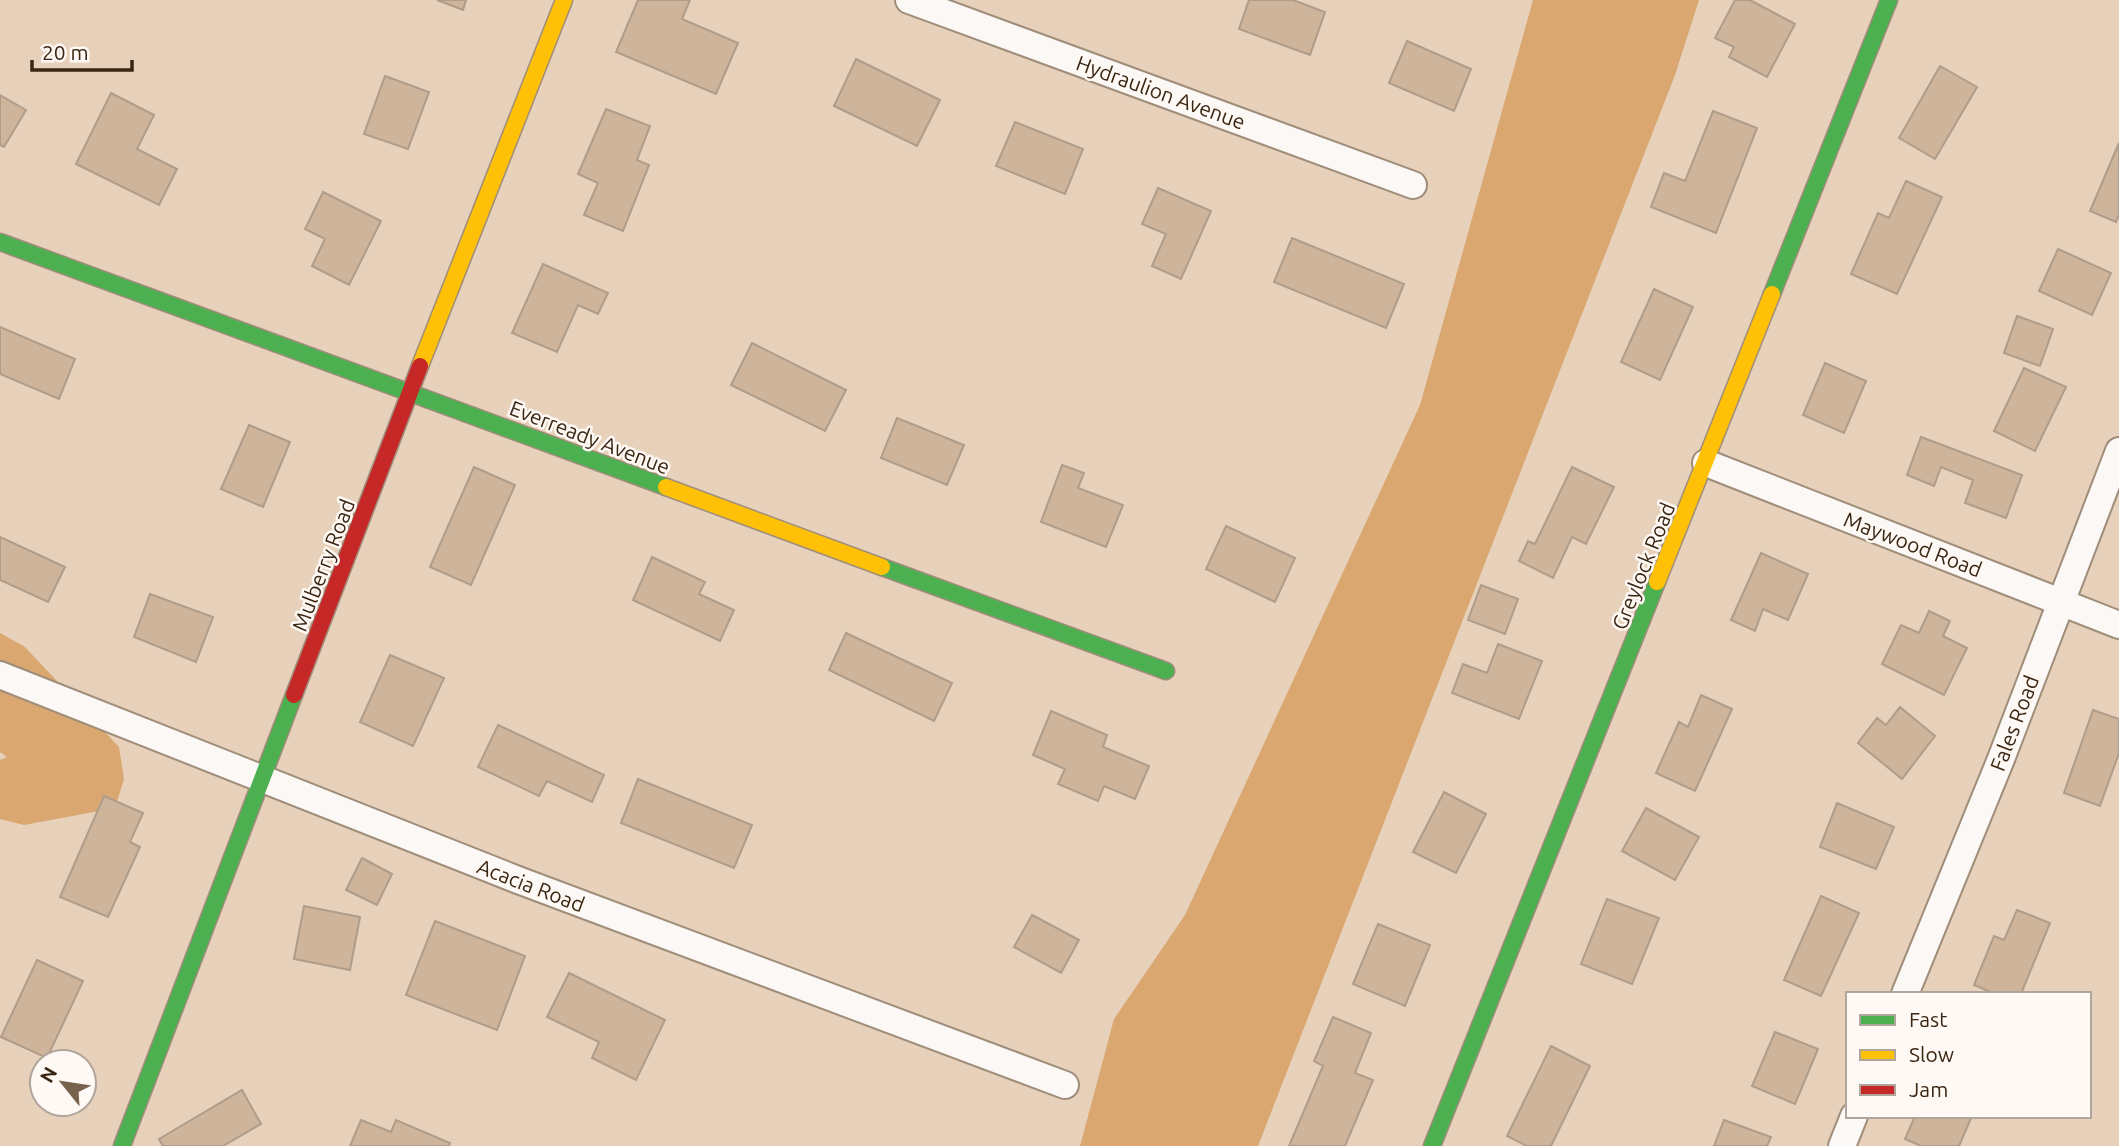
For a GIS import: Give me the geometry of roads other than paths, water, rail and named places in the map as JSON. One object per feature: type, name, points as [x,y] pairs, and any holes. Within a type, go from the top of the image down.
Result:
[{"type":"street","name":"Mulberry Road","points":[[122,1146],[564,0]]},
{"type":"street","name":"Hydraulion Avenue","points":[[909,0],[1413,185]]},
{"type":"street","name":"Greylock Road","points":[[1432,1146],[1889,0]]},
{"type":"street","name":"Everready Avenue","points":[[0,242],[412,391],[658,485],[1166,671]]},
{"type":"street","name":"Fales Road","points":[[1906,992],[2001,759],[2119,451]]},
{"type":"street","name":"Maywood Road","points":[[1706,463],[2119,625]]},
{"type":"street","name":"Acacia Road","points":[[0,675],[263,781],[1065,1085]]},
{"type":"street","points":[[1842,1146],[1853,1118]]}]
